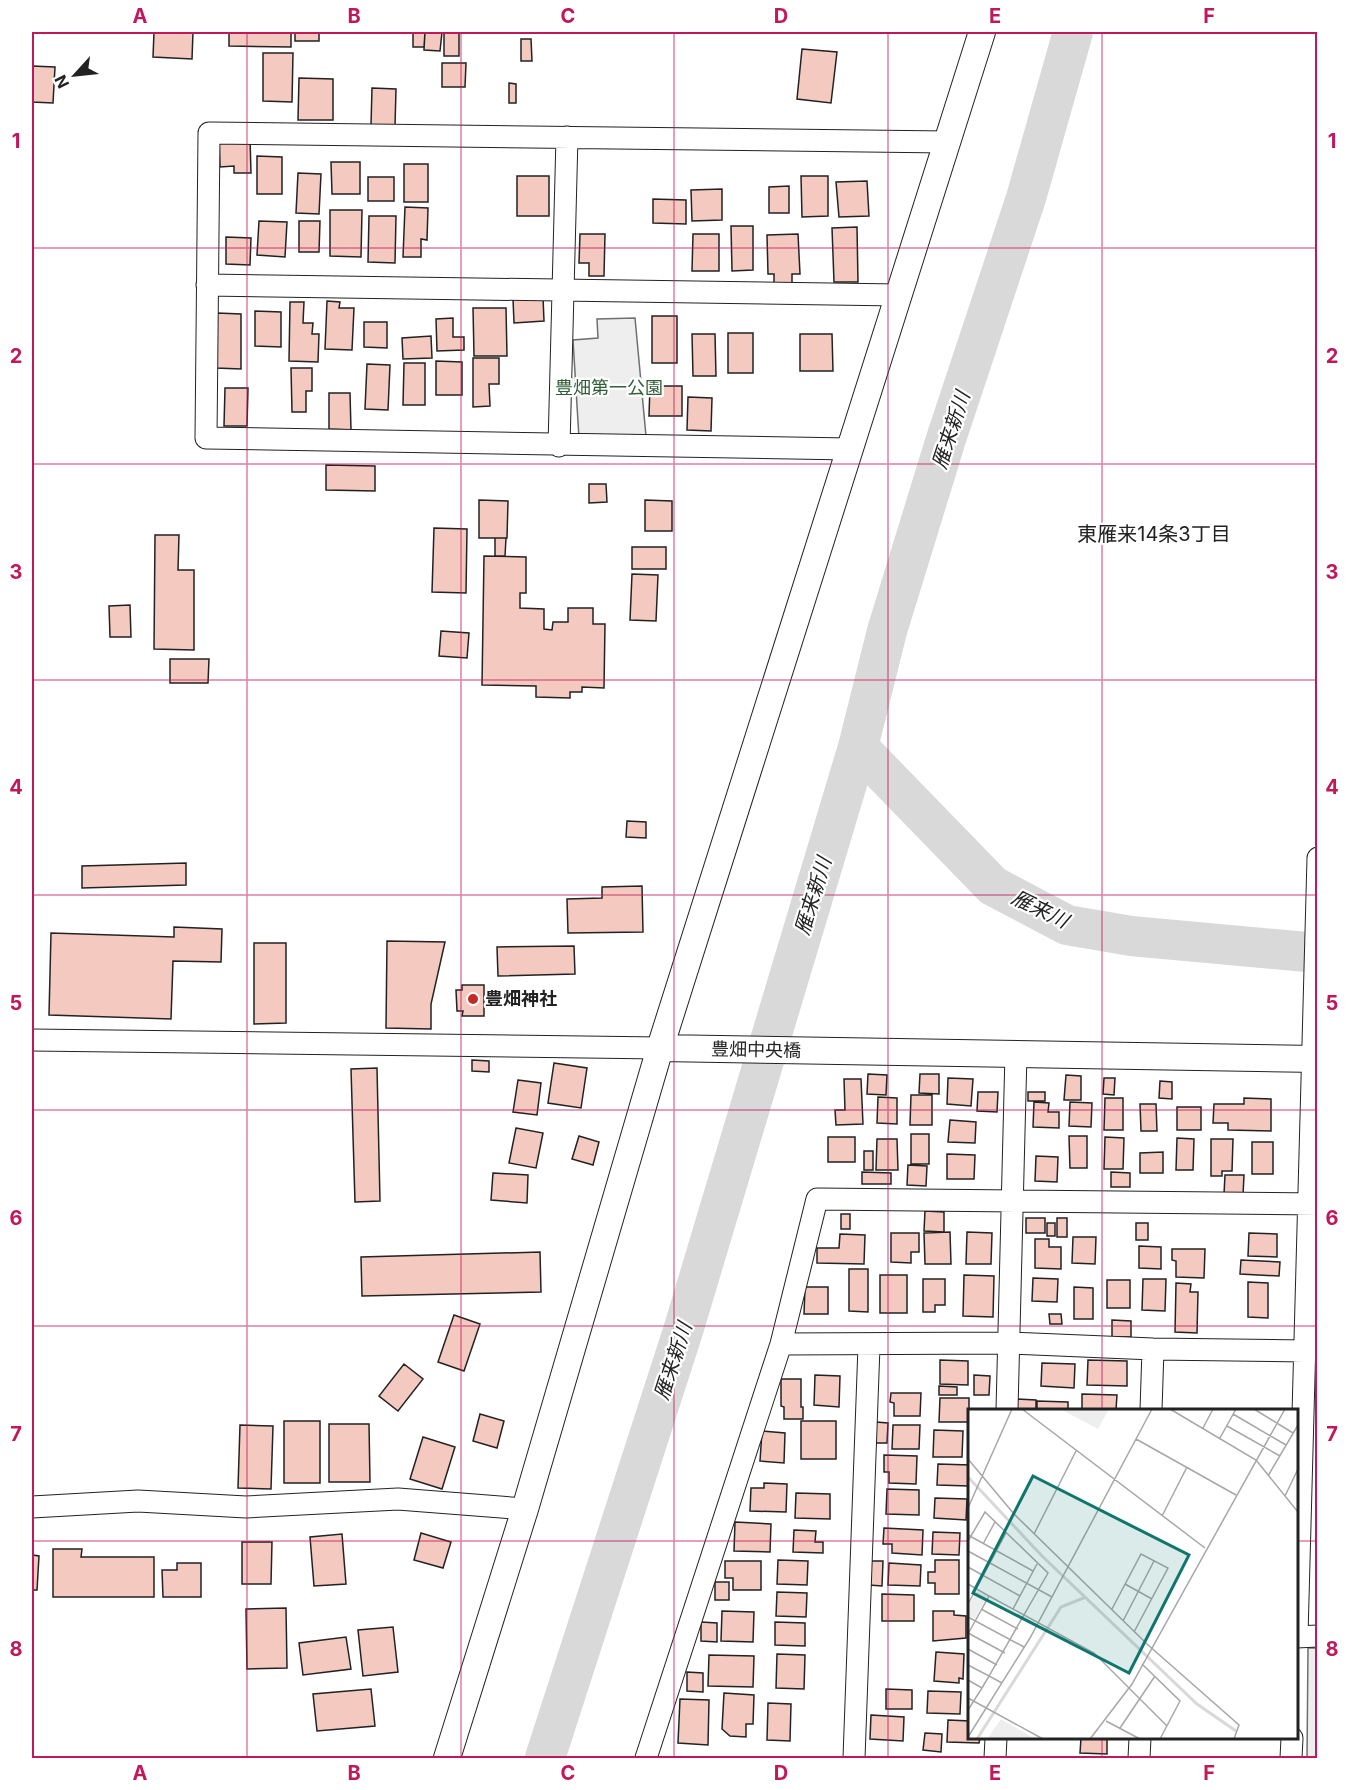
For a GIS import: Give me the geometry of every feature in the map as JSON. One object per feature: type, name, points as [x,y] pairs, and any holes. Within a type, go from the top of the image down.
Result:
[{"type":"street","points":[[447,1758],[525,1509],[660,1048],[982,32]]},
{"type":"street","points":[[850,449],[559,446],[206,438],[209,133],[947,142]]},
{"type":"street","points":[[559,446],[567,137]]},
{"type":"street","points":[[207,285],[899,295]]},
{"type":"street","points":[[1298,1604],[1313,1204],[1317,858]]},
{"type":"street","points":[[32,1040],[660,1048]]},
{"type":"street","name":"豊畑中央橋","points":[[660,1048],[1316,1059]]},
{"type":"street","points":[[1007,1409],[1016,1053]]},
{"type":"street","points":[[646,1758],[781,1344],[818,1199],[1313,1204]]},
{"type":"street","points":[[781,1344],[869,1346],[1010,1343],[1153,1349],[1306,1351]]},
{"type":"street","points":[[854,1758],[869,1346]]},
{"type":"street","points":[[1151,1409],[1153,1349]]},
{"type":"street","points":[[32,1507],[138,1501],[246,1507],[398,1499],[525,1509]]},
{"type":"street","points":[[1298,1636],[1317,1636]]},
{"type":"street","points":[[995,1758],[996,1739]]},
{"type":"street","points":[[1139,1758],[1140,1739]]},
{"type":"street","points":[[1291,1758],[1292,1739]]},
{"type":"green space","name":"豊畑第一公園","points":[[635,318],[646,436],[579,438],[573,340],[598,338],[597,319]]},
{"type":"green space","points":[[1308,1648],[1317,1648],[1317,1758],[1307,1758]]},
{"type":"building","points":[[154,32],[193,32],[192,59],[153,57]]},
{"type":"building","points":[[229,32],[291,32],[291,47],[229,46]]},
{"type":"building","points":[[295,32],[319,32],[319,41],[295,41]]},
{"type":"building","points":[[413,32],[425,32],[424,47],[413,47]]},
{"type":"building","points":[[425,32],[442,32],[440,51],[424,50]]},
{"type":"building","points":[[444,32],[459,32],[459,56],[444,56]]},
{"type":"building","points":[[521,39],[531,39],[532,61],[521,61]]},
{"type":"building","points":[[802,49],[837,52],[831,103],[797,99]]},
{"type":"building","points":[[263,53],[293,53],[292,102],[263,101]]},
{"type":"building","points":[[442,63],[466,63],[465,87],[442,87]]},
{"type":"building","points":[[32,66],[55,67],[53,103],[32,102]]},
{"type":"building","points":[[299,78],[333,79],[333,120],[298,120]]},
{"type":"building","points":[[509,83],[516,84],[516,103],[509,103]]},
{"type":"building","points":[[372,88],[396,89],[395,126],[371,125]]},
{"type":"building","points":[[219,138],[250,138],[251,173],[234,173],[234,166],[220,167]]},
{"type":"building","points":[[257,156],[282,157],[282,194],[257,194]]},
{"type":"building","points":[[331,162],[360,162],[360,194],[332,194]]},
{"type":"building","points":[[404,164],[428,164],[428,202],[404,202]]},
{"type":"building","points":[[298,173],[321,174],[319,214],[296,213]]},
{"type":"building","points":[[517,176],[549,176],[549,216],[517,216]]},
{"type":"building","points":[[801,176],[828,176],[828,216],[802,217]]},
{"type":"building","points":[[368,177],[394,177],[394,201],[368,201]]},
{"type":"building","points":[[867,181],[869,216],[839,217],[836,182]]},
{"type":"building","points":[[789,186],[789,213],[769,213],[769,187]]},
{"type":"building","points":[[722,189],[722,220],[692,221],[691,190]]},
{"type":"building","points":[[653,199],[686,200],[686,224],[653,223]]},
{"type":"building","points":[[405,207],[428,208],[427,240],[421,239],[421,257],[403,257]]},
{"type":"building","points":[[330,210],[362,210],[361,257],[330,256]]},
{"type":"building","points":[[369,216],[396,216],[395,263],[368,262]]},
{"type":"building","points":[[259,221],[287,222],[285,257],[257,255]]},
{"type":"building","points":[[299,221],[320,221],[319,252],[299,252]]},
{"type":"building","points":[[731,226],[753,226],[753,270],[732,271]]},
{"type":"building","points":[[857,227],[858,282],[834,282],[832,228]]},
{"type":"building","points":[[580,234],[605,234],[604,276],[589,276],[589,263],[579,263]]},
{"type":"building","points":[[693,234],[719,234],[719,271],[692,271]]},
{"type":"building","points":[[798,234],[800,274],[792,274],[792,283],[774,284],[774,274],[768,274],[767,235]]},
{"type":"building","points":[[226,237],[251,238],[250,265],[226,264]]},
{"type":"building","points":[[543,297],[544,321],[514,323],[513,299]]},
{"type":"building","points":[[327,301],[340,302],[339,308],[354,308],[352,350],[325,349]]},
{"type":"building","points":[[290,302],[304,302],[303,323],[313,323],[312,334],[319,334],[318,362],[289,361]]},
{"type":"building","points":[[473,308],[506,308],[507,356],[474,356]]},
{"type":"building","points":[[255,311],[281,312],[281,347],[255,346]]},
{"type":"building","points":[[217,313],[241,314],[241,369],[216,368]]},
{"type":"building","points":[[652,316],[677,316],[677,363],[652,363]]},
{"type":"building","points":[[453,318],[453,337],[464,337],[464,350],[437,351],[436,319]]},
{"type":"building","points":[[364,322],[387,322],[387,348],[364,347]]},
{"type":"building","points":[[728,333],[753,333],[753,373],[728,373]]},
{"type":"building","points":[[692,334],[715,334],[716,376],[693,376]]},
{"type":"building","points":[[800,334],[832,334],[833,371],[800,371]]},
{"type":"building","points":[[431,336],[432,358],[403,359],[402,338]]},
{"type":"building","points":[[473,358],[499,358],[499,384],[489,384],[490,406],[473,407]]},
{"type":"building","points":[[436,361],[462,362],[462,395],[436,395]]},
{"type":"building","points":[[404,363],[425,363],[425,405],[403,405]]},
{"type":"building","points":[[367,364],[390,365],[388,410],[365,409]]},
{"type":"building","points":[[291,368],[312,368],[312,391],[306,391],[306,412],[292,412]]},
{"type":"building","points":[[650,386],[682,386],[682,416],[649,416]]},
{"type":"building","points":[[225,388],[248,388],[247,426],[224,426]]},
{"type":"building","points":[[329,393],[350,393],[351,430],[329,429]]},
{"type":"building","points":[[688,397],[712,398],[711,431],[687,430]]},
{"type":"building","points":[[326,465],[375,466],[375,491],[326,490]]},
{"type":"building","points":[[589,484],[606,484],[607,502],[589,503]]},
{"type":"building","points":[[479,500],[508,501],[507,538],[479,538]]},
{"type":"building","points":[[645,500],[672,501],[672,531],[645,531]]},
{"type":"building","points":[[434,528],[467,529],[466,593],[432,592]]},
{"type":"building","points":[[155,535],[179,535],[178,570],[194,570],[194,650],[154,649]]},
{"type":"building","points":[[495,538],[506,538],[505,556],[495,556]]},
{"type":"building","points":[[632,547],[666,547],[666,569],[632,569]]},
{"type":"building","points":[[484,556],[526,557],[526,593],[520,593],[520,608],[544,609],[544,629],[552,630],[553,622],[568,622],[568,608],[593,608],[593,624],[605,624],[604,688],[582,687],[582,692],[570,692],[570,698],[536,697],[536,686],[482,685]]},
{"type":"building","points":[[632,574],[658,575],[656,621],[630,620]]},
{"type":"building","points":[[130,605],[131,637],[110,637],[109,606]]},
{"type":"building","points":[[441,631],[469,633],[467,658],[439,656]]},
{"type":"building","points":[[170,659],[209,659],[208,683],[170,683]]},
{"type":"building","points":[[627,821],[646,822],[646,838],[626,837]]},
{"type":"building","points":[[186,863],[186,885],[82,888],[82,866]]},
{"type":"building","points":[[642,886],[643,932],[568,933],[567,899],[602,898],[602,887]]},
{"type":"building","points":[[174,927],[222,929],[221,962],[173,961],[171,1019],[49,1015],[51,933],[174,937]]},
{"type":"building","points":[[387,941],[445,942],[431,1004],[431,1029],[386,1028]]},
{"type":"building","points":[[254,943],[286,943],[286,1023],[254,1024]]},
{"type":"building","points":[[574,946],[575,974],[498,976],[497,947]]},
{"type":"building","points":[[462,985],[484,985],[484,1016],[462,1016],[463,1011],[457,1011],[456,990],[462,990]]},
{"type":"building","points":[[472,1060],[489,1061],[489,1072],[472,1071]]},
{"type":"building","points":[[554,1063],[587,1068],[581,1108],[548,1103]]},
{"type":"building","points":[[377,1068],[380,1201],[355,1202],[351,1069]]},
{"type":"building","points":[[868,1074],[887,1075],[886,1095],[867,1094]]},
{"type":"building","points":[[920,1074],[939,1074],[939,1094],[919,1093]]},
{"type":"building","points":[[1066,1075],[1081,1076],[1081,1100],[1064,1100]]},
{"type":"building","points":[[948,1078],[973,1079],[971,1106],[947,1104]]},
{"type":"building","points":[[1104,1078],[1115,1078],[1114,1095],[1103,1094]]},
{"type":"building","points":[[844,1079],[861,1079],[863,1124],[836,1125],[835,1110],[845,1110]]},
{"type":"building","points":[[518,1080],[541,1083],[537,1115],[513,1112]]},
{"type":"building","points":[[1160,1081],[1172,1082],[1172,1099],[1159,1098]]},
{"type":"building","points":[[978,1092],[998,1092],[997,1112],[977,1111]]},
{"type":"building","points":[[1028,1092],[1045,1092],[1045,1101],[1028,1101]]},
{"type":"building","points":[[911,1095],[932,1095],[932,1125],[910,1125]]},
{"type":"building","points":[[878,1097],[897,1098],[897,1124],[877,1123]]},
{"type":"building","points":[[1105,1098],[1123,1098],[1123,1130],[1104,1130]]},
{"type":"building","points":[[1244,1098],[1271,1099],[1271,1131],[1228,1130],[1228,1123],[1213,1123],[1214,1104],[1244,1104]]},
{"type":"building","points":[[1034,1102],[1049,1103],[1048,1112],[1059,1112],[1059,1128],[1033,1127]]},
{"type":"building","points":[[1070,1102],[1092,1103],[1091,1127],[1069,1126]]},
{"type":"building","points":[[1140,1104],[1156,1104],[1157,1131],[1141,1131]]},
{"type":"building","points":[[1177,1107],[1201,1107],[1201,1130],[1177,1130]]},
{"type":"building","points":[[950,1120],[976,1122],[975,1143],[948,1142]]},
{"type":"building","points":[[516,1128],[543,1133],[536,1168],[509,1163]]},
{"type":"building","points":[[911,1134],[929,1134],[929,1164],[911,1164]]},
{"type":"building","points":[[579,1136],[599,1142],[593,1165],[572,1159]]},
{"type":"building","points":[[1069,1136],[1087,1136],[1087,1168],[1070,1168]]},
{"type":"building","points":[[828,1137],[855,1137],[855,1162],[828,1162]]},
{"type":"building","points":[[1105,1137],[1124,1138],[1123,1169],[1104,1169]]},
{"type":"building","points":[[1177,1138],[1194,1139],[1193,1170],[1176,1170]]},
{"type":"building","points":[[877,1139],[897,1139],[898,1170],[876,1170]]},
{"type":"building","points":[[1211,1139],[1233,1139],[1232,1171],[1222,1171],[1222,1176],[1211,1176]]},
{"type":"building","points":[[1252,1142],[1273,1142],[1273,1174],[1252,1174]]},
{"type":"building","points":[[864,1151],[873,1151],[873,1170],[864,1170]]},
{"type":"building","points":[[1163,1152],[1163,1173],[1140,1173],[1140,1153]]},
{"type":"building","points":[[947,1154],[975,1155],[974,1179],[947,1179]]},
{"type":"building","points":[[1036,1156],[1058,1157],[1057,1182],[1035,1181]]},
{"type":"building","points":[[908,1165],[927,1166],[926,1186],[907,1185]]},
{"type":"building","points":[[862,1172],[891,1173],[891,1184],[862,1184]]},
{"type":"building","points":[[1111,1172],[1130,1173],[1130,1187],[1111,1187]]},
{"type":"building","points":[[493,1173],[528,1175],[527,1203],[491,1200]]},
{"type":"building","points":[[1225,1175],[1244,1175],[1243,1195],[1224,1194]]},
{"type":"building","points":[[925,1211],[944,1212],[944,1232],[924,1231]]},
{"type":"building","points":[[841,1214],[850,1214],[850,1229],[841,1229]]},
{"type":"building","points":[[1026,1218],[1045,1218],[1045,1233],[1026,1233]]},
{"type":"building","points":[[1057,1218],[1067,1218],[1067,1237],[1057,1237]]},
{"type":"building","points":[[1047,1223],[1055,1223],[1055,1236],[1047,1236]]},
{"type":"building","points":[[1136,1223],[1148,1223],[1148,1240],[1136,1240]]},
{"type":"building","points":[[950,1232],[951,1264],[925,1264],[924,1233]]},
{"type":"building","points":[[967,1232],[992,1233],[991,1264],[966,1264]]},
{"type":"building","points":[[891,1233],[919,1233],[919,1252],[911,1252],[911,1263],[891,1262]]},
{"type":"building","points":[[1249,1233],[1277,1234],[1277,1257],[1248,1256]]},
{"type":"building","points":[[840,1234],[865,1235],[864,1264],[817,1263],[817,1248],[839,1248]]},
{"type":"building","points":[[1073,1237],[1096,1237],[1095,1264],[1072,1263]]},
{"type":"building","points":[[1035,1239],[1049,1239],[1049,1247],[1061,1247],[1061,1269],[1035,1268]]},
{"type":"building","points":[[1139,1246],[1161,1247],[1161,1269],[1139,1268]]},
{"type":"building","points":[[1172,1249],[1205,1249],[1204,1278],[1176,1277],[1176,1261],[1172,1260]]},
{"type":"building","points":[[540,1252],[541,1292],[362,1296],[361,1257]]},
{"type":"building","points":[[1241,1260],[1280,1262],[1279,1276],[1240,1274]]},
{"type":"building","points":[[849,1269],[868,1269],[868,1312],[849,1311]]},
{"type":"building","points":[[880,1275],[907,1275],[907,1313],[880,1313]]},
{"type":"building","points":[[964,1275],[994,1276],[993,1317],[963,1316]]},
{"type":"building","points":[[1033,1278],[1058,1279],[1057,1302],[1032,1301]]},
{"type":"building","points":[[923,1279],[945,1279],[945,1305],[935,1305],[935,1312],[923,1312]]},
{"type":"building","points":[[1143,1279],[1166,1279],[1165,1311],[1142,1310]]},
{"type":"building","points":[[1107,1280],[1130,1280],[1130,1308],[1107,1308]]},
{"type":"building","points":[[1248,1282],[1268,1283],[1268,1318],[1248,1317]]},
{"type":"building","points":[[1176,1283],[1191,1284],[1190,1292],[1198,1292],[1197,1333],[1175,1332]]},
{"type":"building","points":[[805,1287],[828,1287],[828,1314],[804,1314]]},
{"type":"building","points":[[1074,1287],[1093,1288],[1093,1319],[1074,1319]]},
{"type":"building","points":[[1049,1314],[1061,1314],[1062,1324],[1050,1324]]},
{"type":"building","points":[[454,1315],[480,1324],[464,1371],[438,1362]]},
{"type":"building","points":[[1112,1320],[1131,1321],[1131,1337],[1112,1337]]},
{"type":"building","points":[[940,1360],[968,1361],[968,1385],[940,1384]]},
{"type":"building","points":[[1088,1360],[1127,1361],[1127,1386],[1087,1385]]},
{"type":"building","points":[[1042,1363],[1075,1364],[1074,1388],[1041,1386]]},
{"type":"building","points":[[404,1364],[423,1379],[398,1411],[379,1396]]},
{"type":"building","points":[[815,1375],[840,1376],[839,1407],[814,1405]]},
{"type":"building","points":[[974,1375],[990,1376],[989,1395],[974,1395]]},
{"type":"building","points":[[781,1379],[801,1379],[803,1419],[784,1419],[784,1407],[781,1406]]},
{"type":"building","points":[[939,1386],[957,1387],[957,1395],[939,1395]]},
{"type":"building","points":[[891,1393],[921,1393],[920,1416],[894,1416],[894,1403],[890,1402]]},
{"type":"building","points":[[1082,1394],[1117,1395],[1116,1409],[1082,1409]]},
{"type":"building","points":[[940,1398],[969,1398],[968,1422],[939,1422]]},
{"type":"building","points":[[1017,1399],[1036,1400],[1036,1409],[1017,1409]]},
{"type":"building","points":[[1037,1401],[1068,1402],[1068,1409],[1037,1409]]},
{"type":"building","points":[[480,1414],[504,1421],[497,1448],[473,1441]]},
{"type":"building","points":[[284,1421],[320,1421],[320,1483],[284,1483]]},
{"type":"building","points":[[801,1421],[836,1421],[836,1459],[801,1459]]},
{"type":"building","points":[[876,1422],[888,1423],[887,1443],[875,1443]]},
{"type":"building","points":[[329,1424],[369,1424],[370,1482],[329,1482]]},
{"type":"building","points":[[240,1425],[273,1426],[271,1489],[238,1488]]},
{"type":"building","points":[[893,1425],[920,1425],[919,1449],[892,1449]]},
{"type":"building","points":[[934,1430],[963,1431],[962,1457],[933,1457]]},
{"type":"building","points":[[762,1431],[785,1433],[784,1463],[760,1461]]},
{"type":"building","points":[[423,1437],[455,1447],[442,1489],[410,1479]]},
{"type":"building","points":[[884,1455],[917,1456],[916,1484],[889,1483],[889,1472],[884,1472]]},
{"type":"building","points":[[938,1464],[968,1465],[968,1486],[937,1485]]},
{"type":"building","points":[[764,1483],[787,1484],[786,1512],[750,1511],[751,1488],[764,1488]]},
{"type":"building","points":[[887,1489],[919,1490],[919,1515],[886,1514]]},
{"type":"building","points":[[796,1493],[830,1494],[830,1519],[795,1518]]},
{"type":"building","points":[[935,1498],[967,1499],[966,1520],[934,1518]]},
{"type":"building","points":[[735,1522],[771,1524],[770,1552],[734,1551]]},
{"type":"building","points":[[884,1528],[923,1530],[922,1555],[892,1553],[892,1544],[883,1544]]},
{"type":"building","points":[[794,1530],[816,1531],[815,1542],[823,1542],[823,1553],[793,1552]]},
{"type":"building","points":[[933,1532],[960,1533],[959,1555],[932,1554]]},
{"type":"building","points":[[421,1533],[451,1542],[443,1568],[414,1560]]},
{"type":"building","points":[[342,1534],[346,1584],[314,1586],[310,1537]]},
{"type":"building","points":[[242,1542],[272,1542],[271,1584],[242,1584]]},
{"type":"building","points":[[32,1547],[33,1555],[39,1556],[37,1590],[32,1590]]},
{"type":"building","points":[[53,1549],[82,1549],[81,1557],[154,1557],[154,1597],[53,1597]]},
{"type":"building","points":[[778,1560],[808,1561],[807,1585],[777,1584]]},
{"type":"building","points":[[935,1560],[959,1560],[959,1594],[935,1594],[935,1583],[928,1583],[928,1572],[935,1572]]},
{"type":"building","points":[[725,1561],[761,1561],[761,1590],[733,1590],[733,1578],[725,1578]]},
{"type":"building","points":[[870,1561],[883,1561],[882,1586],[869,1585]]},
{"type":"building","points":[[177,1563],[201,1563],[201,1597],[163,1597],[162,1570],[177,1570]]},
{"type":"building","points":[[889,1563],[921,1565],[920,1586],[888,1585]]},
{"type":"building","points":[[715,1582],[729,1582],[729,1600],[715,1600]]},
{"type":"building","points":[[777,1592],[807,1593],[806,1617],[776,1616]]},
{"type":"building","points":[[882,1594],[914,1595],[914,1621],[882,1621]]},
{"type":"building","points":[[286,1608],[287,1668],[247,1669],[246,1609]]},
{"type":"building","points":[[722,1611],[754,1612],[753,1642],[721,1641]]},
{"type":"building","points":[[933,1611],[954,1611],[954,1615],[966,1616],[966,1638],[933,1641]]},
{"type":"building","points":[[701,1622],[717,1623],[717,1642],[701,1641]]},
{"type":"building","points":[[775,1622],[805,1623],[805,1646],[775,1645]]},
{"type":"building","points":[[393,1627],[398,1672],[363,1676],[358,1630]]},
{"type":"building","points":[[346,1637],[351,1669],[303,1675],[299,1643]]},
{"type":"building","points":[[936,1652],[964,1654],[963,1679],[959,1678],[959,1683],[934,1681]]},
{"type":"building","points":[[777,1654],[805,1655],[804,1689],[776,1688]]},
{"type":"building","points":[[709,1655],[754,1656],[753,1687],[708,1686]]},
{"type":"building","points":[[687,1672],[703,1673],[703,1692],[687,1691]]},
{"type":"building","points":[[371,1689],[375,1726],[317,1731],[313,1694]]},
{"type":"building","points":[[886,1689],[912,1690],[912,1709],[886,1709]]},
{"type":"building","points":[[928,1691],[961,1692],[960,1714],[927,1713]]},
{"type":"building","points":[[724,1693],[754,1695],[753,1724],[746,1724],[746,1737],[730,1736],[722,1729]]},
{"type":"building","points":[[680,1699],[709,1700],[708,1745],[678,1743]]},
{"type":"building","points":[[768,1703],[791,1704],[790,1741],[767,1740]]},
{"type":"building","points":[[871,1715],[904,1717],[903,1741],[870,1739]]},
{"type":"building","points":[[948,1720],[968,1721],[968,1739],[980,1739],[979,1743],[947,1742]]},
{"type":"building","points":[[925,1733],[942,1734],[941,1752],[923,1750]]},
{"type":"building","points":[[1081,1739],[1107,1739],[1107,1754],[1080,1753]]},
{"type":"waterway","name":"雁来新川","points":[[545,1758],[683,1331],[858,747],[887,631],[946,439],[1026,198],[1073,32]]},
{"type":"waterway","name":"雁来川","points":[[858,747],[993,886],[1067,925],[1131,936],[1318,953]]},
{"type":"place","name":"豊畑神社","points":[[473,999]]},
{"type":"district","name":"東雁来14条3丁目","points":[[1154,534]]}]
